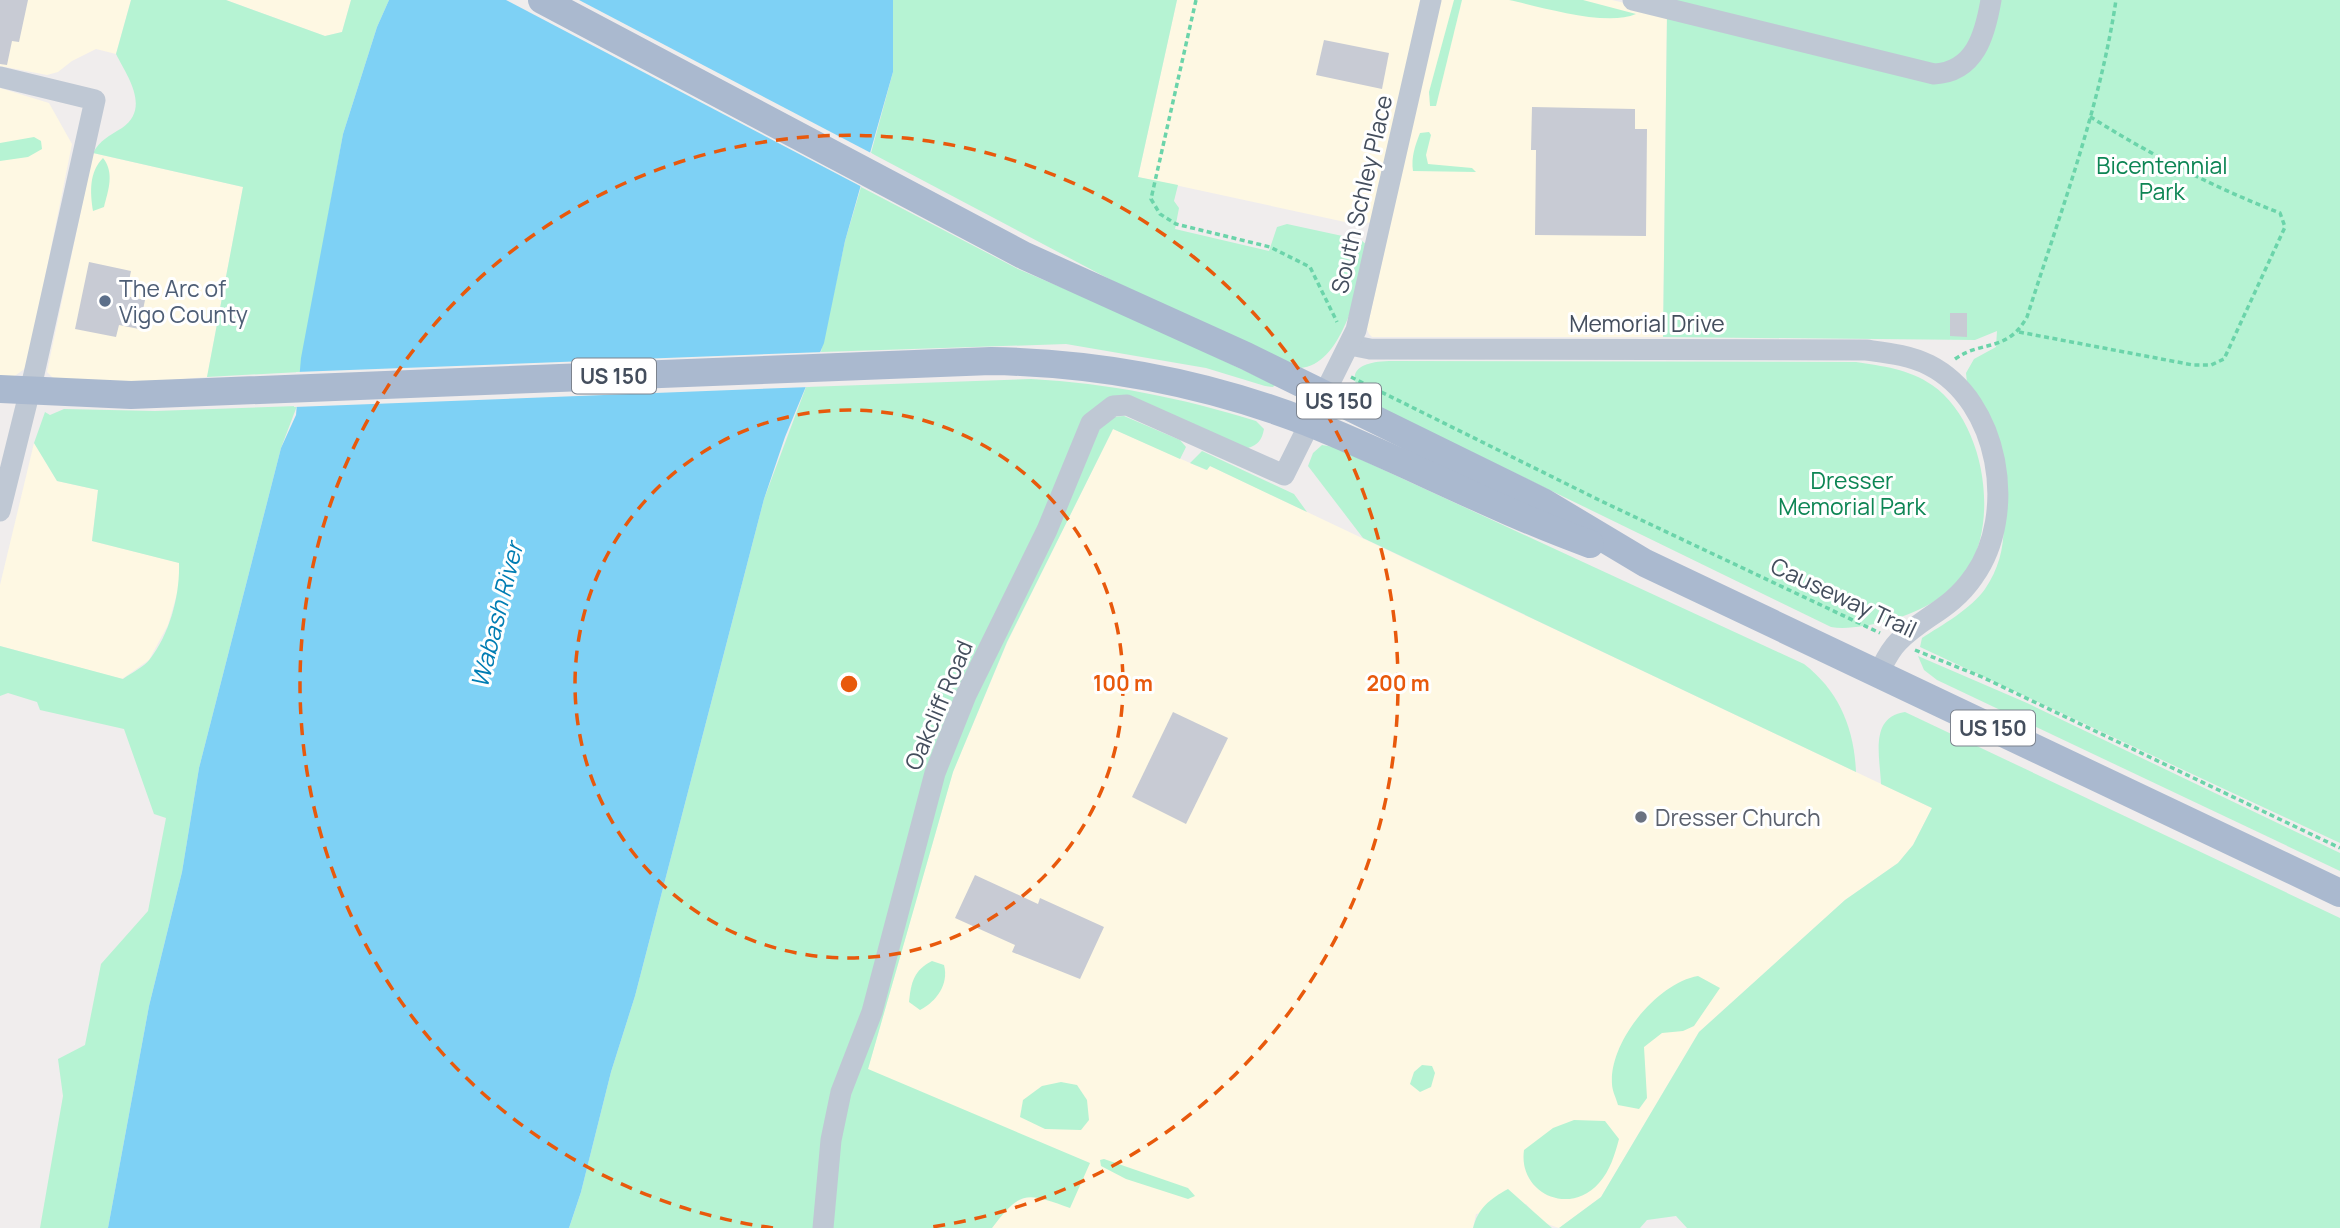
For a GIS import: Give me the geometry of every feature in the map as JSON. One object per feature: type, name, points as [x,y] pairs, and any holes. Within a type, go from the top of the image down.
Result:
[{"type":"main road","name":"US 150","points":[[542,0],[1025,256],[1330,382],[1645,563],[2340,893]]},
{"type":"main road","name":"US 150","points":[[0,388],[120,395],[991,361],[1031,362],[1137,374],[1222,394],[1308,423],[1532,523],[1645,563]]},
{"type":"street","name":"South Schley Place","points":[[1284,475],[1308,423],[1350,345],[1366,295],[1431,0]]},
{"type":"street","points":[[1633,0],[1934,74],[1951,73],[1965,65],[1984,30],[1991,0]]},
{"type":"street","points":[[0,77],[95,100],[0,511]]},
{"type":"street","name":"Memorial Drive","points":[[1350,345],[1370,349],[1866,351],[1911,357],[1940,372],[1962,392],[1989,439],[1995,463],[1997,510],[1987,554],[1975,576],[1939,613],[1898,642]]},
{"type":"street","name":"Oakcliff Road","points":[[823,1228],[831,1140],[841,1092],[872,1012],[935,774],[966,695],[1047,530],[1091,423],[1113,406],[1127,405],[1284,475]]},
{"type":"street","points":[[1878,674],[1898,642]]},
{"type":"path","points":[[1196,0],[1151,199],[1160,214],[1176,224],[1270,247],[1310,267],[1350,345]]},
{"type":"path","points":[[1940,372],[1959,356],[1990,348],[2019,332],[2027,317],[2090,116],[2110,43],[2116,0]]},
{"type":"path","points":[[2019,332],[2193,365],[2211,365],[2224,359],[2285,227],[2280,213],[2230,194],[2149,154],[2090,116]]},
{"type":"path","name":"Causeway Trail","points":[[1330,382],[1587,494],[1898,642],[1982,677],[2340,848]]},
{"type":"shaded area","points":[[0,0],[131,0],[116,54],[96,49],[72,61],[58,72],[47,75],[0,66]]},
{"type":"shaded area","points":[[226,0],[351,0],[342,32],[325,36]]},
{"type":"shaded area","points":[[1177,0],[1420,0],[1377,209],[1371,222],[1359,225],[1138,177]]},
{"type":"shaded area","points":[[1440,0],[1612,0],[1667,13],[1663,337],[1372,337],[1369,334],[1367,329]]},
{"type":"shaded area","points":[[0,88],[49,103],[72,144],[27,367],[12,378],[0,377]]},
{"type":"shaded area","points":[[93,153],[243,187],[207,377],[136,383],[55,380],[47,372]]},
{"type":"shaded area","points":[[1113,429],[1206,470],[1210,466],[1932,808],[1913,845],[1898,863],[1845,900],[1699,1032],[1601,1197],[1559,1228],[1544,1223],[1526,1204],[1476,1214],[1473,1228],[992,1228],[1011,1203],[1034,1195],[868,1069],[953,772],[1007,643]]},
{"type":"shaded area","points":[[34,443],[57,481],[98,490],[92,541],[180,563],[179,587],[168,625],[149,660],[122,679],[0,646],[0,585]]},
{"type":"green space","points":[[131,0],[226,0],[325,36],[342,32],[351,0],[389,0],[377,27],[343,134],[300,372],[207,377],[243,187],[93,153],[102,141],[131,120],[135,111],[134,92],[116,54]]},
{"type":"green space","points":[[893,0],[1177,0],[1138,177],[1178,185],[1174,201],[1179,208],[1175,229],[1269,251],[1277,227],[1287,224],[1361,240],[1368,246],[1348,319],[1328,353],[1315,363],[1300,368],[1162,307],[871,153],[893,72]]},
{"type":"green space","points":[[1454,0],[1462,0],[1436,106],[1430,106],[1429,92]]},
{"type":"green space","points":[[1509,0],[1583,0],[1636,14],[1608,18],[1591,17]]},
{"type":"green space","points":[[1668,0],[1988,0],[1962,60],[1935,68]]},
{"type":"green space","name":"Bicentennial Park","points":[[1997,0],[2340,0],[2340,843],[1920,647],[1922,638],[1956,616],[1985,589],[2001,551],[2004,532],[2000,493],[1970,397],[1966,373],[1974,359],[1996,347],[1997,331],[1975,340],[1663,337],[1667,13],[1949,78]]},
{"type":"green space","points":[[1429,132],[1431,135],[1426,155],[1428,164],[1472,168],[1476,172],[1413,171],[1413,156],[1420,133]]},
{"type":"green space","points":[[34,137],[41,141],[42,149],[28,157],[0,161],[0,143]]},
{"type":"green space","points":[[103,158],[109,170],[109,188],[104,207],[93,211],[92,183],[95,170]]},
{"type":"green space","points":[[861,187],[1018,269],[1124,314],[1275,385],[1265,386],[1206,368],[1066,344],[821,352],[845,241]]},
{"type":"green space","name":"Dresser Memorial Park","points":[[1389,361],[1856,362],[1905,372],[1932,385],[1950,401],[1964,421],[1974,445],[1981,470],[1984,497],[1978,548],[1962,579],[1931,603],[1907,615],[1884,622],[1851,628],[1831,627],[1369,402],[1356,384],[1356,371],[1368,364]]},
{"type":"green space","points":[[1031,379],[1117,388],[1173,399],[1256,421],[1264,429],[1257,444],[1248,448],[1105,400],[1086,419],[931,768],[819,1228],[569,1228],[581,1192],[611,1072],[635,996],[764,499],[806,387]]},
{"type":"green space","points":[[297,406],[281,448],[199,768],[182,872],[149,1006],[108,1228],[40,1228],[63,1096],[58,1059],[85,1045],[101,964],[148,911],[166,818],[154,814],[124,729],[40,710],[37,702],[8,693],[0,696],[0,646],[123,679],[147,662],[163,638],[176,601],[179,563],[92,541],[98,490],[57,481],[34,443],[45,412],[50,415],[64,409],[155,411]]},
{"type":"green space","points":[[1124,416],[1180,440],[1186,447],[1180,459],[1113,429],[1007,642],[953,772],[868,1069],[1090,1163],[1070,1208],[1044,1199],[1026,1198],[1010,1206],[992,1228],[828,1228],[838,1136],[940,778],[964,711],[1094,434],[1112,417]]},
{"type":"green space","points":[[1322,445],[1334,447],[1804,664],[1827,686],[1842,712],[1852,740],[1856,772],[1363,538],[1308,466],[1313,453]]},
{"type":"green space","points":[[1202,451],[1294,494],[1307,512],[1210,466],[1207,470],[1190,463]]},
{"type":"green space","points":[[1918,656],[2027,703],[2340,853],[2340,871],[1937,680],[1924,670]]},
{"type":"green space","points":[[1905,712],[2340,918],[2340,1228],[1687,1228],[1676,1216],[1647,1220],[1640,1228],[1559,1228],[1601,1197],[1699,1032],[1845,900],[1898,863],[1913,845],[1932,808],[1881,784],[1879,762],[1881,730],[1894,715]]},
{"type":"green space","points":[[932,961],[944,965],[945,979],[932,1002],[920,1010],[909,1002],[911,988],[917,973]]},
{"type":"green space","points":[[1698,976],[1720,988],[1694,1026],[1683,1031],[1662,1033],[1644,1047],[1647,1098],[1639,1109],[1618,1105],[1612,1086],[1613,1068],[1627,1033],[1652,1002],[1682,981]]},
{"type":"green space","points":[[1422,1065],[1432,1066],[1435,1073],[1431,1087],[1420,1092],[1410,1084],[1414,1072]]},
{"type":"green space","points":[[1061,1082],[1077,1085],[1087,1100],[1089,1120],[1081,1130],[1045,1129],[1020,1117],[1023,1100],[1042,1086]]},
{"type":"green space","points":[[1574,1120],[1605,1121],[1619,1139],[1609,1168],[1599,1183],[1587,1193],[1561,1199],[1537,1188],[1529,1178],[1524,1165],[1524,1150],[1553,1128]]},
{"type":"green space","points":[[1104,1159],[1188,1188],[1195,1196],[1188,1199],[1126,1179],[1101,1166],[1100,1160]]},
{"type":"green space","points":[[1508,1189],[1552,1228],[1473,1228],[1486,1205]]},
{"type":"water","name":"Wabash River","points":[[389,0],[893,0],[893,72],[845,241],[824,343],[785,437],[764,499],[635,996],[611,1072],[581,1192],[569,1228],[108,1228],[149,1006],[182,872],[199,768],[281,448],[296,415],[301,358],[343,134],[377,27]]},
{"type":"pier","points":[[506,0],[579,0],[871,153],[874,155],[864,188]]},
{"type":"pier","points":[[824,352],[810,387],[294,407],[296,372]]},
{"type":"building","points":[[0,0],[28,0],[19,42],[12,41],[7,65],[0,64]]},
{"type":"building","points":[[1324,40],[1389,53],[1382,89],[1316,75]]},
{"type":"building","points":[[1532,107],[1635,109],[1635,129],[1647,129],[1646,236],[1535,235],[1536,150],[1531,150]]},
{"type":"building","points":[[89,262],[131,271],[126,296],[145,300],[139,329],[119,325],[116,337],[75,329]]},
{"type":"building","points":[[1950,313],[1967,313],[1967,337],[1950,336]]},
{"type":"building","points":[[1173,712],[1228,738],[1186,824],[1132,797]]},
{"type":"building","points":[[975,875],[1038,904],[1040,898],[1104,927],[1080,979],[1012,952],[1015,945],[955,918]]},
{"type":"place","name":"The Arc of Vigo County","points":[[105,301]]},
{"type":"place","name":"Dresser Church","points":[[1641,817]]}]
